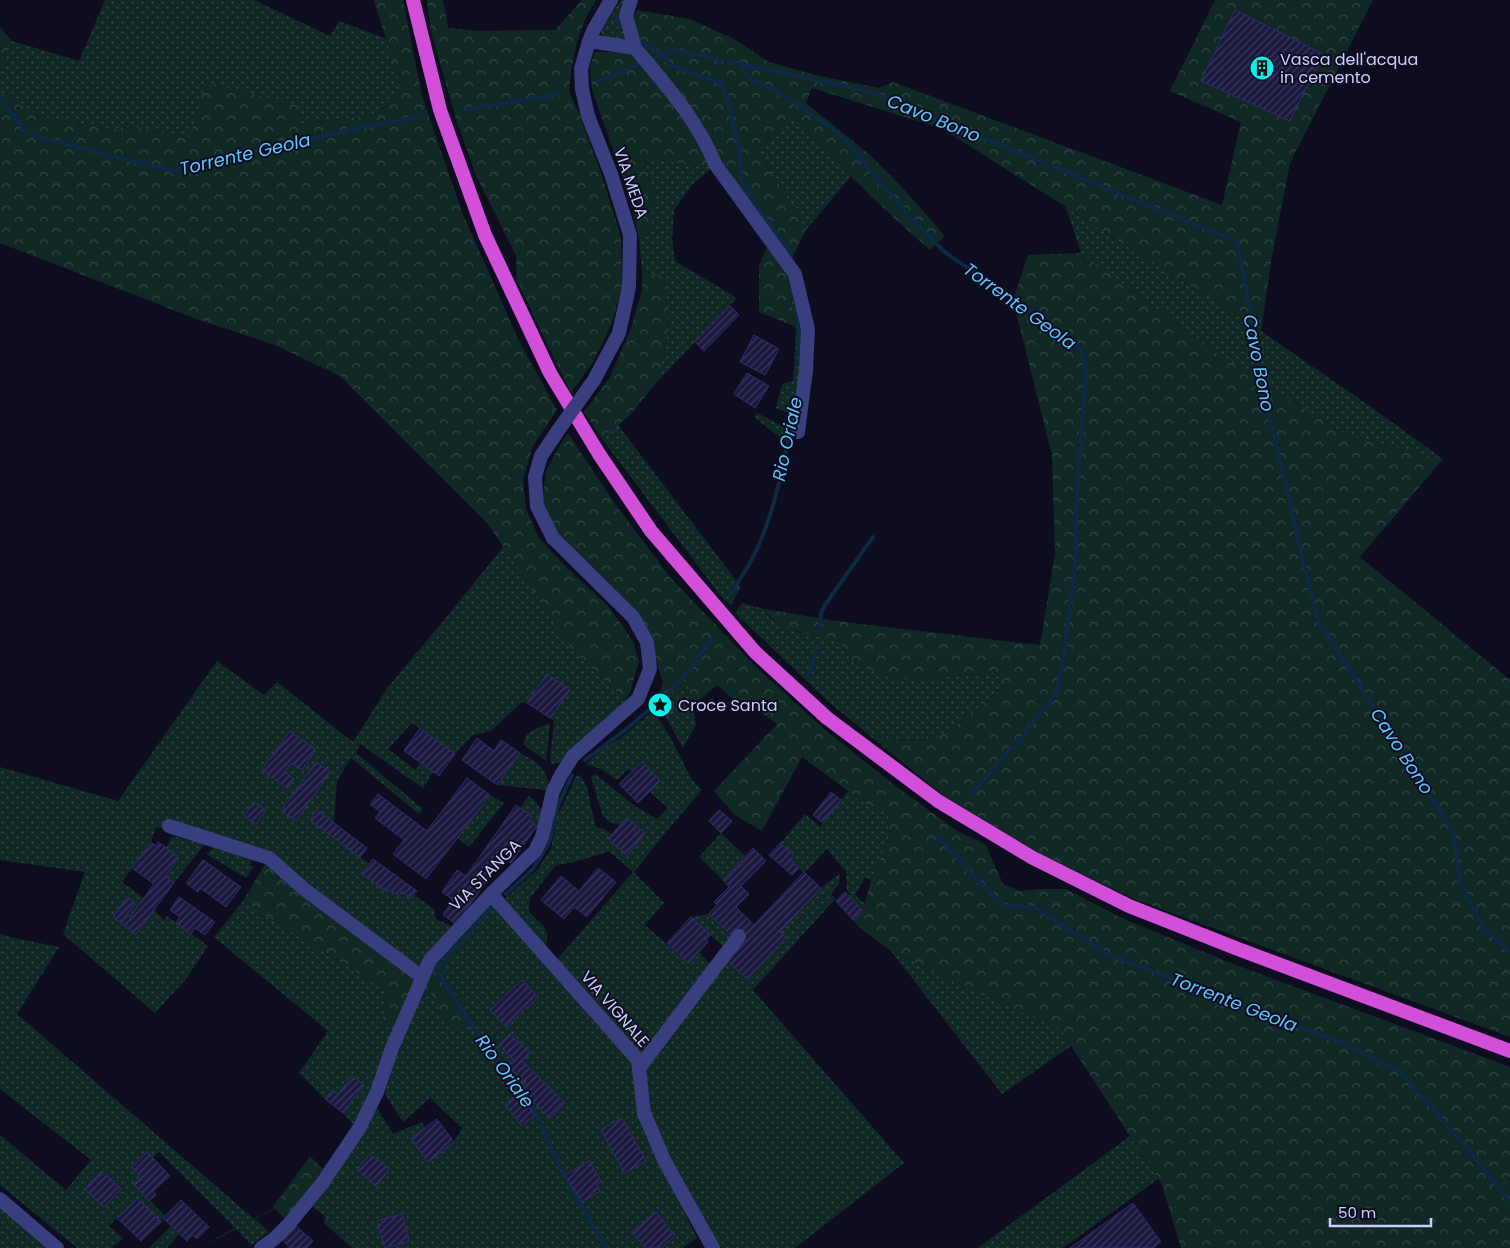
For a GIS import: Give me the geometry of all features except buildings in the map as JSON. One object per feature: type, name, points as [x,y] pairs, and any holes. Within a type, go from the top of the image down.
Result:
[{"type":"highway","points":[[413,0],[440,110],[485,236],[550,373],[599,454],[651,531],[755,652],[827,718],[938,801],[1033,858],[1129,906],[1510,1052]]},
{"type":"street","name":"VIA MEDA","points":[[557,432],[594,380],[619,333],[629,287],[630,235],[611,174],[588,116],[582,89],[581,69],[589,41],[594,28],[611,0]]},
{"type":"street","points":[[631,0],[626,16],[638,52],[688,113],[709,148],[715,164],[796,274],[808,329],[806,370],[798,432]]},
{"type":"street","points":[[589,41],[638,52]]},
{"type":"street","name":"VIA STANGA","points":[[261,1248],[274,1239],[289,1224],[323,1182],[360,1127],[377,1092],[395,1040],[430,960],[491,894],[535,851],[542,837],[553,791],[561,774],[573,756],[638,699],[650,669],[647,642],[633,616],[553,538],[537,506],[535,477],[541,456],[557,432]]},
{"type":"street","points":[[169,826],[269,858],[304,889],[422,977]]},
{"type":"street","name":"VIA VIGNALE","points":[[491,894],[638,1060],[644,1113],[664,1160],[713,1248]]},
{"type":"street","points":[[639,1068],[739,936]]},
{"type":"street","points":[[0,1199],[57,1248]]},
{"type":"green space","points":[[105,0],[254,0],[330,36],[339,21],[387,39],[402,91],[375,115],[190,138],[134,127],[110,129],[41,117],[0,93],[0,72],[12,41],[79,61]]},
{"type":"green space","points":[[374,0],[403,0],[422,96],[462,212],[519,341],[557,410],[533,446],[523,480],[526,509],[539,538],[567,568],[608,606],[633,641],[639,661],[631,690],[626,700],[573,651],[488,524],[340,376],[275,345],[197,319],[0,243],[0,93],[41,117],[110,129],[134,127],[190,138],[206,82],[298,106],[299,124],[375,115],[402,91]]},
{"type":"green space","points":[[427,0],[443,0],[448,28],[479,31],[555,30],[582,0],[596,0],[586,17],[577,42],[569,92],[580,116],[603,179],[621,237],[622,286],[612,323],[594,360],[571,393],[517,281],[516,256],[476,176],[456,119],[431,32]]},
{"type":"green space","points":[[621,0],[626,0],[631,41],[603,38],[601,31]]},
{"type":"green space","points":[[1215,0],[1373,0],[1290,163],[1272,256],[1261,331],[943,129],[812,88],[806,103],[869,154],[899,184],[945,236],[930,250],[894,218],[790,117],[758,149],[806,230],[790,262],[788,284],[796,327],[759,312],[759,267],[768,243],[713,167],[645,159],[654,198],[649,236],[639,239],[628,191],[592,90],[590,67],[595,52],[634,53],[631,21],[637,10],[689,19],[734,39],[769,62],[815,75],[879,88],[893,82],[1222,205],[1241,122],[1170,91]]},
{"type":"green space","points":[[0,27],[12,41],[0,72]]},
{"type":"green space","points":[[790,117],[851,176],[806,230],[758,149]]},
{"type":"green space","points":[[645,159],[713,167],[692,185],[674,210],[672,240],[675,261],[737,298],[658,381],[669,328],[664,276],[642,271],[639,239],[649,235],[654,198]]},
{"type":"green space","points":[[1066,207],[1261,331],[1443,459],[1347,435],[1224,358],[1081,253]]},
{"type":"green space","points":[[1081,253],[1224,358],[1347,435],[1443,459],[1360,557],[1510,680],[1510,1037],[1134,899],[1041,854],[943,795],[869,735],[897,741],[936,739],[972,714],[1005,685],[996,672],[934,678],[894,679],[854,663],[839,641],[788,628],[771,617],[764,609],[836,621],[1040,645],[1055,554],[1052,455],[1013,300],[1028,255]]},
{"type":"green space","points":[[790,262],[802,327],[803,354],[796,416],[776,408],[782,384],[793,381],[796,327],[788,284]]},
{"type":"green space","points":[[642,271],[664,276],[669,328],[658,381],[630,415],[602,439],[584,412],[610,377],[631,328],[642,290]]},
{"type":"green space","points":[[757,413],[794,432],[791,446],[754,417]]},
{"type":"green space","points":[[618,425],[741,587],[731,605],[723,599],[602,439]]},
{"type":"green space","points":[[568,433],[613,501],[670,577],[757,668],[824,729],[893,784],[957,831],[985,844],[1003,884],[1020,891],[1066,889],[1124,919],[1231,963],[1510,1067],[1510,1248],[1181,1248],[1162,1185],[1060,1029],[891,951],[859,927],[853,920],[863,911],[871,880],[889,838],[888,814],[863,802],[802,757],[762,831],[735,815],[714,791],[777,724],[748,703],[735,701],[717,685],[692,706],[687,678],[667,706],[657,697],[663,683],[655,657],[653,637],[642,620],[556,535],[544,509],[543,495],[546,471]]},
{"type":"green space","points":[[504,546],[573,651],[626,700],[559,763],[552,764],[550,760],[554,721],[550,718],[570,690],[547,674],[527,703],[522,702],[491,731],[473,735],[455,754],[412,723],[388,749],[416,770],[420,763],[433,772],[423,788],[360,744],[356,753],[423,809],[419,814],[351,758],[337,781],[334,823],[318,810],[310,820],[370,864],[389,889],[399,896],[402,891],[411,898],[414,895],[434,909],[436,919],[453,927],[418,972],[267,856],[156,827],[151,842],[122,882],[144,898],[130,917],[127,914],[135,903],[127,897],[113,917],[136,934],[154,910],[164,920],[167,916],[208,946],[186,979],[155,1013],[63,934],[85,872],[0,860],[0,767],[118,801],[217,661],[264,695],[277,682],[353,742],[388,687]]},
{"type":"green space","points":[[742,603],[764,609],[770,618],[797,632],[839,641],[854,663],[934,678],[996,672],[1005,684],[972,714],[936,739],[897,741],[869,735],[831,704],[735,613]]},
{"type":"green space","points":[[687,677],[696,724],[683,748],[663,712]]},
{"type":"green space","points":[[653,711],[668,733],[692,780],[702,790],[634,872],[664,903],[645,925],[688,963],[699,952],[712,966],[643,1056],[554,963],[633,872],[609,851],[556,865],[530,898],[529,912],[542,924],[547,932],[545,950],[501,902],[538,869],[551,849],[557,814],[576,776],[580,775],[587,787],[595,825],[597,828],[602,828],[612,834],[608,839],[627,854],[645,833],[626,818],[620,825],[609,822],[603,816],[591,777],[595,774],[635,806],[657,819],[668,808],[650,792],[660,781],[642,762],[632,772],[629,769],[617,780],[601,769],[586,764],[600,750],[619,739]]},
{"type":"green space","points":[[550,723],[546,761],[524,745],[524,740],[532,731]]},
{"type":"green space","points":[[520,753],[543,769],[549,785],[546,790],[497,785]]},
{"type":"green space","points":[[848,791],[863,802],[888,814],[889,838],[871,880],[865,877],[855,895],[865,904],[863,911],[849,896],[846,872],[827,849],[804,873],[790,860],[794,855],[780,843],[805,814],[820,827]]},
{"type":"green space","points":[[490,795],[504,803],[469,847],[457,838]]},
{"type":"green space","points":[[529,796],[537,803],[541,812],[537,826],[529,820],[532,816],[520,808]]},
{"type":"green space","points":[[721,833],[745,856],[723,880],[699,857]]},
{"type":"green space","points":[[172,836],[205,844],[174,883],[165,876],[179,857],[166,848]]},
{"type":"green space","points":[[216,846],[252,857],[250,866],[254,866],[246,878],[206,854]]},
{"type":"green space","points":[[268,859],[417,975],[396,1029],[381,1025],[387,1005],[385,990],[243,901]]},
{"type":"green space","points":[[840,873],[839,884],[831,894],[835,899],[753,990],[904,1163],[795,1248],[721,1248],[655,1130],[649,1109],[644,1068],[728,961],[747,979],[786,938],[780,932],[821,888]]},
{"type":"green space","points":[[243,901],[385,990],[387,1005],[382,1025],[396,1029],[355,1126],[299,1073],[328,1031],[214,937]]},
{"type":"green space","points":[[487,904],[495,905],[633,1061],[670,1183],[697,1238],[682,1248],[352,1248],[324,1223],[325,1216],[312,1206],[331,1179],[255,1219],[269,1232],[251,1245],[236,1229],[199,1248],[235,1228],[159,1152],[152,1158],[132,1167],[142,1177],[134,1184],[165,1216],[161,1222],[136,1198],[109,1226],[123,1238],[112,1248],[77,1248],[0,1185],[0,1135],[66,1190],[91,1160],[0,1089],[0,934],[59,947],[17,1014],[254,1219],[332,1177],[367,1127],[377,1108],[393,1134],[422,1122],[425,1128],[449,1116],[430,1098],[403,1122],[385,1094],[399,1042],[426,983],[473,1019],[437,963]],"holes":[[[449,1116],[462,1128],[454,1142],[428,1161],[411,1138]]]},
{"type":"green space","points":[[709,914],[732,937],[725,948],[691,917]]},
{"type":"green space","points":[[891,951],[972,990],[1060,1028],[1071,1046],[1002,1094]]},
{"type":"green space","points":[[437,963],[473,1019],[472,1029],[448,1027],[426,983],[431,970]]},
{"type":"green space","points":[[1130,1136],[1158,1179],[1063,1248],[978,1248]]},
{"type":"green space","points":[[310,1156],[323,1169],[303,1197],[284,1218],[273,1207]]},
{"type":"green space","points":[[0,1207],[48,1248],[0,1248]]},
{"type":"green space","points":[[171,1226],[179,1234],[167,1248],[149,1248]]},
{"type":"waterway","points":[[617,18],[616,22],[626,30]]},
{"type":"waterway","name":"Rio Oriale","points":[[641,42],[664,55],[669,65],[721,83],[726,94],[740,154],[741,179],[768,223],[792,253]]},
{"type":"waterway","name":"Cavo Bono","points":[[650,60],[676,50],[871,92],[1237,242],[1271,423],[1317,619],[1453,832],[1460,883],[1483,927],[1510,951]]},
{"type":"waterway","name":"Torrente Geola","points":[[598,81],[644,63]]},
{"type":"waterway","name":"Torrente Geola","points":[[739,64],[752,80],[777,91],[846,140],[876,178],[922,230],[946,253],[1056,328],[1081,349],[1086,370],[1077,494],[1075,565],[1064,656],[1057,690],[1049,704],[1032,723],[1018,744],[1010,749],[971,795]]},
{"type":"waterway","name":"Torrente Geola","points":[[464,110],[560,94]]},
{"type":"waterway","name":"Torrente Geola","points":[[0,96],[27,134],[171,171],[373,125],[422,117]]},
{"type":"waterway","name":"Rio Oriale","points":[[796,307],[799,325],[800,365]]},
{"type":"waterway","name":"Rio Oriale","points":[[731,594],[751,561],[766,527],[782,470],[794,414]]},
{"type":"waterway","points":[[820,625],[821,613],[825,605],[873,537]]},
{"type":"waterway","name":"Rio Oriale","points":[[585,760],[624,731],[663,698],[687,673],[713,637]]},
{"type":"waterway","points":[[807,677],[812,667],[816,646]]},
{"type":"waterway","name":"Rio Oriale","points":[[506,894],[533,869],[549,843],[557,808],[572,775]]},
{"type":"waterway","name":"Torrente Geola","points":[[937,835],[972,875],[1005,906],[1034,907],[1109,955],[1350,1046],[1400,1072],[1462,1142],[1510,1202]]},
{"type":"waterway","name":"Rio Oriale","points":[[491,909],[436,970],[499,1065],[536,1113],[562,1172],[606,1248]]},
{"type":"place","name":"Vasca dell'acqua in cemento","points":[[1262,68]]},
{"type":"place","name":"Croce Santa","points":[[660,705]]}]
